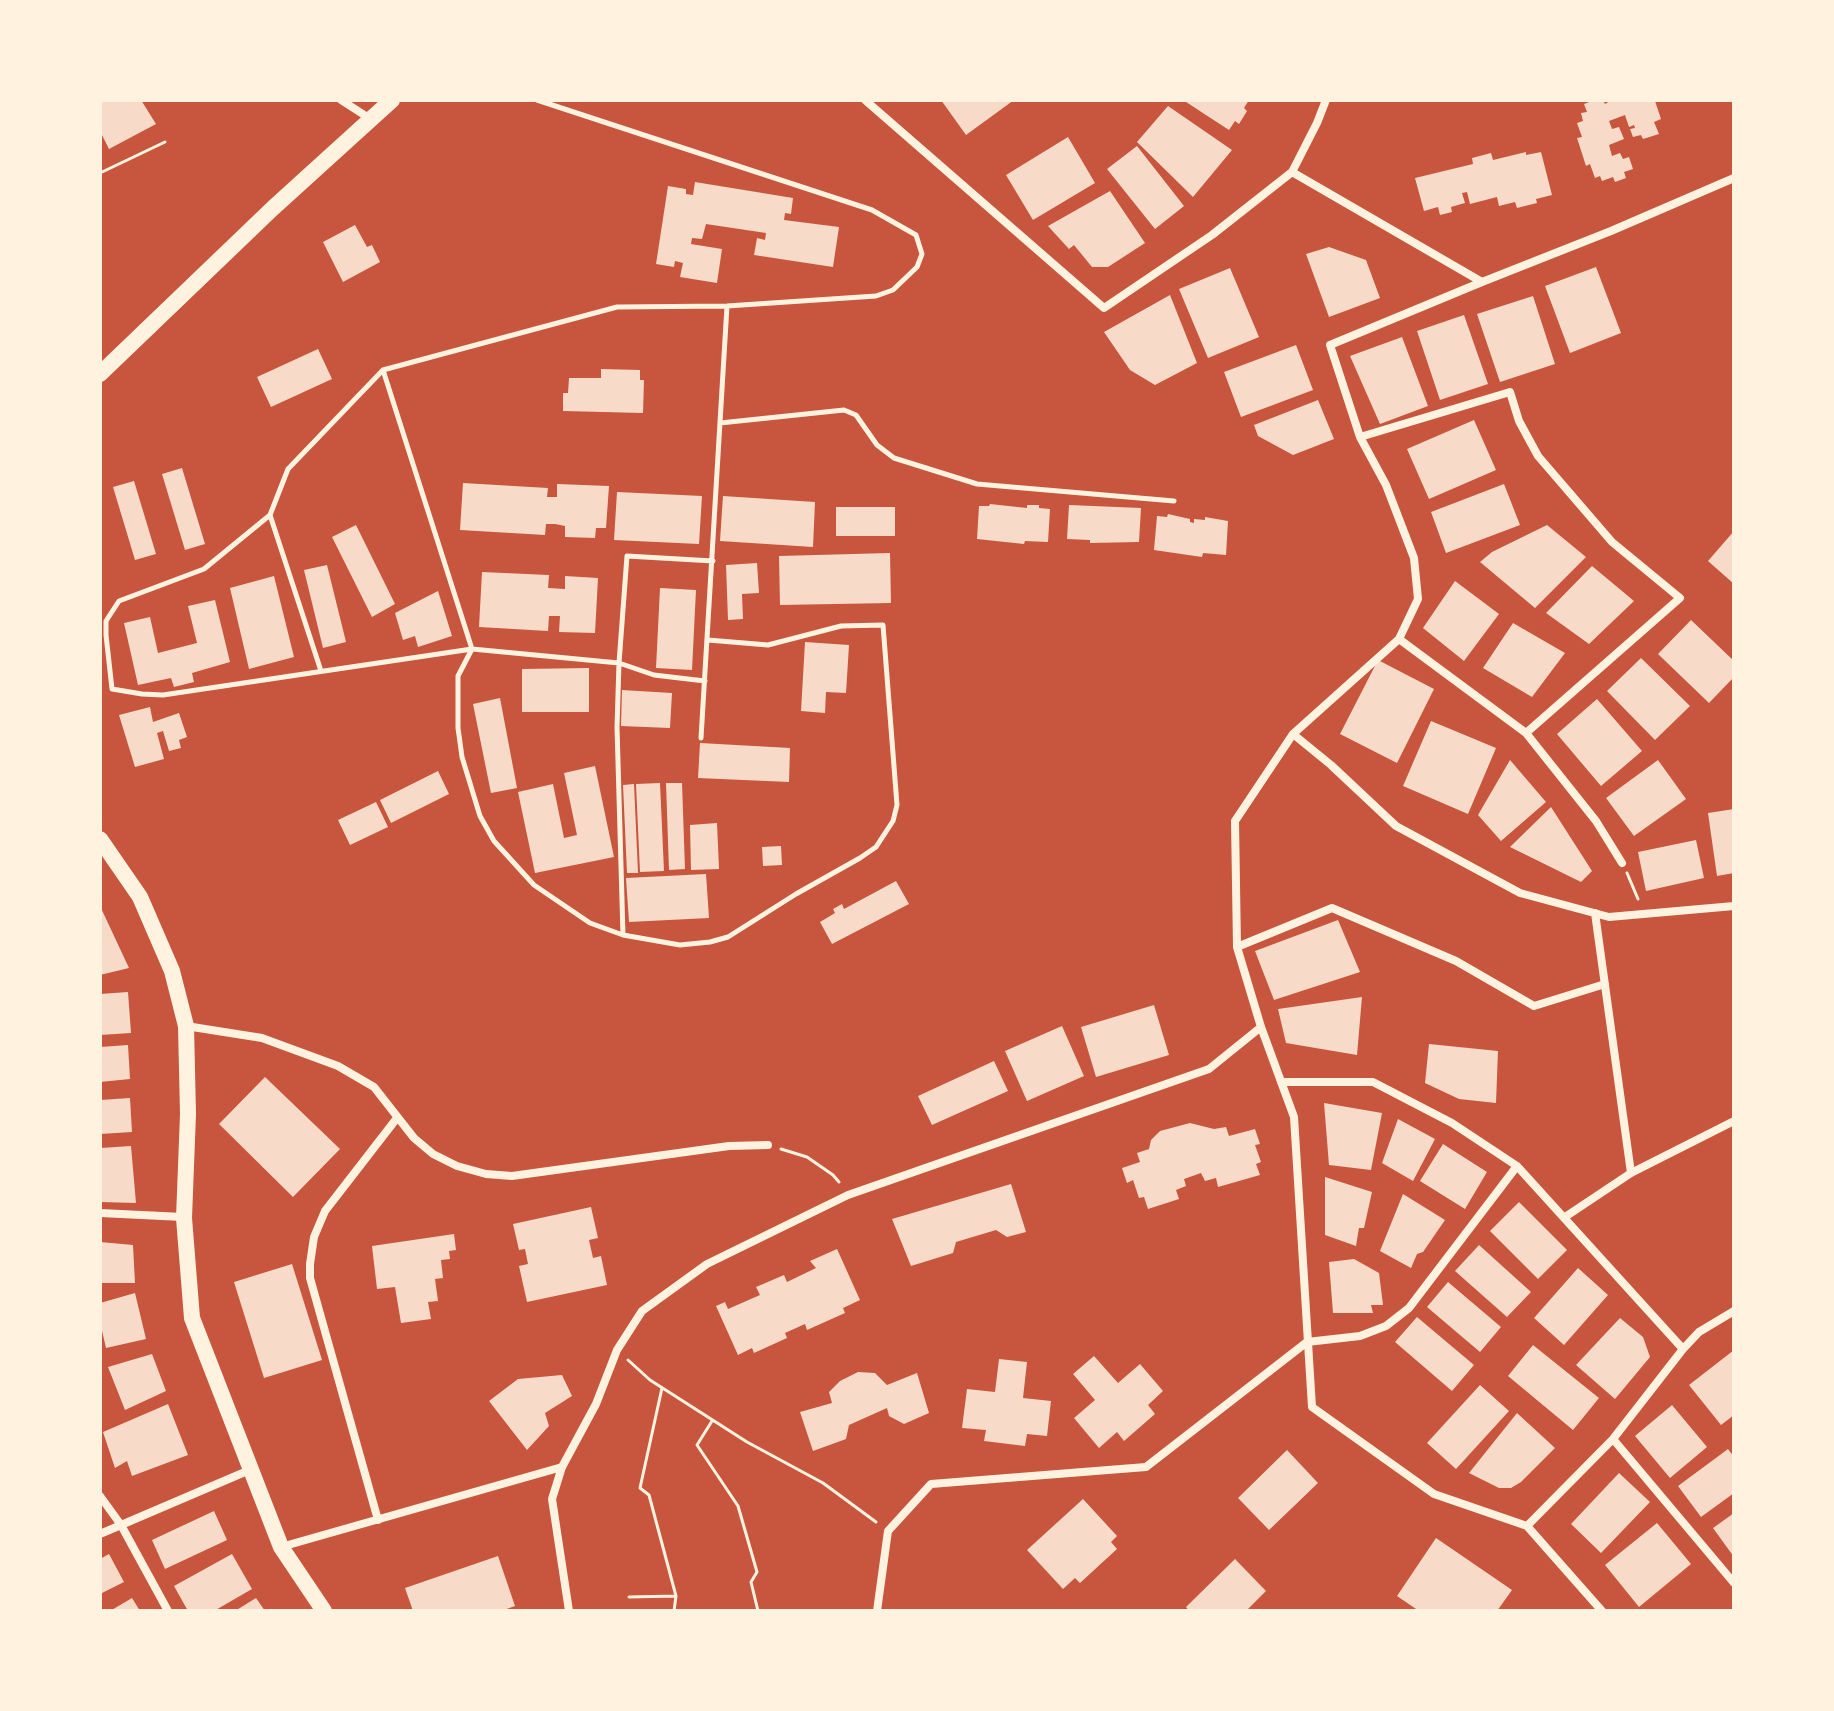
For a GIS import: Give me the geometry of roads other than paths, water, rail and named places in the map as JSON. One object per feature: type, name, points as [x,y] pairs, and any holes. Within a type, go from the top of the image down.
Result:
[{"type":"main road","points":[[100,374],[369,118],[392,100]]},
{"type":"main road","points":[[100,839],[140,897],[172,971],[186,1026],[188,1114],[184,1218],[192,1318],[281,1547],[324,1611]]},
{"type":"street","points":[[341,100],[369,118]]},
{"type":"street","points":[[865,100],[1104,308],[1212,235],[1292,172],[1326,100]]},
{"type":"street","points":[[1292,172],[1482,282]]},
{"type":"street","points":[[1602,1611],[1527,1526],[1434,1494],[1312,1407],[1294,1117],[1261,1027],[1237,947],[1235,821],[1293,734],[1399,639],[1418,599],[1414,558],[1386,485],[1360,437],[1330,345],[1734,178]]},
{"type":"street","points":[[1360,437],[1510,392],[1519,421],[1538,456],[1612,542],[1680,598],[1526,733]]},
{"type":"street","points":[[1399,639],[1526,733],[1596,821],[1622,863]]},
{"type":"street","points":[[1293,734],[1396,826],[1520,893],[1609,917],[1734,906]]},
{"type":"street","points":[[1237,947],[1332,908],[1456,961],[1534,1006],[1605,984]]},
{"type":"street","points":[[1595,913],[1631,1173]]},
{"type":"street","points":[[186,1026],[262,1038],[338,1066],[374,1087],[414,1138],[433,1154],[457,1166],[486,1174],[512,1176],[729,1146],[768,1145]]},
{"type":"street","points":[[569,1611],[552,1499],[562,1467],[596,1404],[617,1350],[642,1311],[707,1264],[848,1195],[1209,1069],[1261,1027]]},
{"type":"street","points":[[1281,1082],[1373,1082],[1452,1123],[1517,1166],[1683,1349]]},
{"type":"street","points":[[378,1520],[310,1278],[310,1264],[314,1237],[325,1211],[397,1118]]},
{"type":"street","points":[[1565,1217],[1631,1173],[1734,1121]]},
{"type":"street","points":[[877,1611],[888,1531],[931,1484],[1146,1467],[1307,1342],[1360,1336],[1386,1326],[1409,1308],[1517,1166]]},
{"type":"street","points":[[100,1213],[184,1218]]},
{"type":"street","points":[[1527,1526],[1613,1439],[1699,1332],[1734,1311]]},
{"type":"street","points":[[1613,1439],[1734,1583]]},
{"type":"street","points":[[281,1547],[562,1467]]},
{"type":"street","points":[[100,1534],[252,1468]]},
{"type":"street","points":[[100,1496],[121,1525],[168,1611]]},
{"type":"lane","points":[[537,100],[872,210],[916,235],[922,254],[917,267],[893,290],[876,296],[727,306],[617,307],[383,370],[288,469],[270,515],[204,569],[119,601],[110,610],[106,621],[112,689],[163,695],[472,649],[619,663],[654,675],[705,681]]},
{"type":"lane","points":[[701,738],[727,306]]},
{"type":"lane","points":[[383,370],[472,649],[458,676],[458,728],[462,757],[480,816],[494,841],[534,885],[590,923],[623,935],[680,945],[728,937],[876,847],[893,821],[897,805],[883,625],[841,626],[768,645],[708,640]]},
{"type":"lane","points":[[720,423],[844,410],[856,415],[877,445],[894,458],[977,484],[1174,501]]},
{"type":"lane","points":[[270,515],[321,671]]},
{"type":"lane","points":[[623,935],[617,727],[627,556],[713,561]]}]
